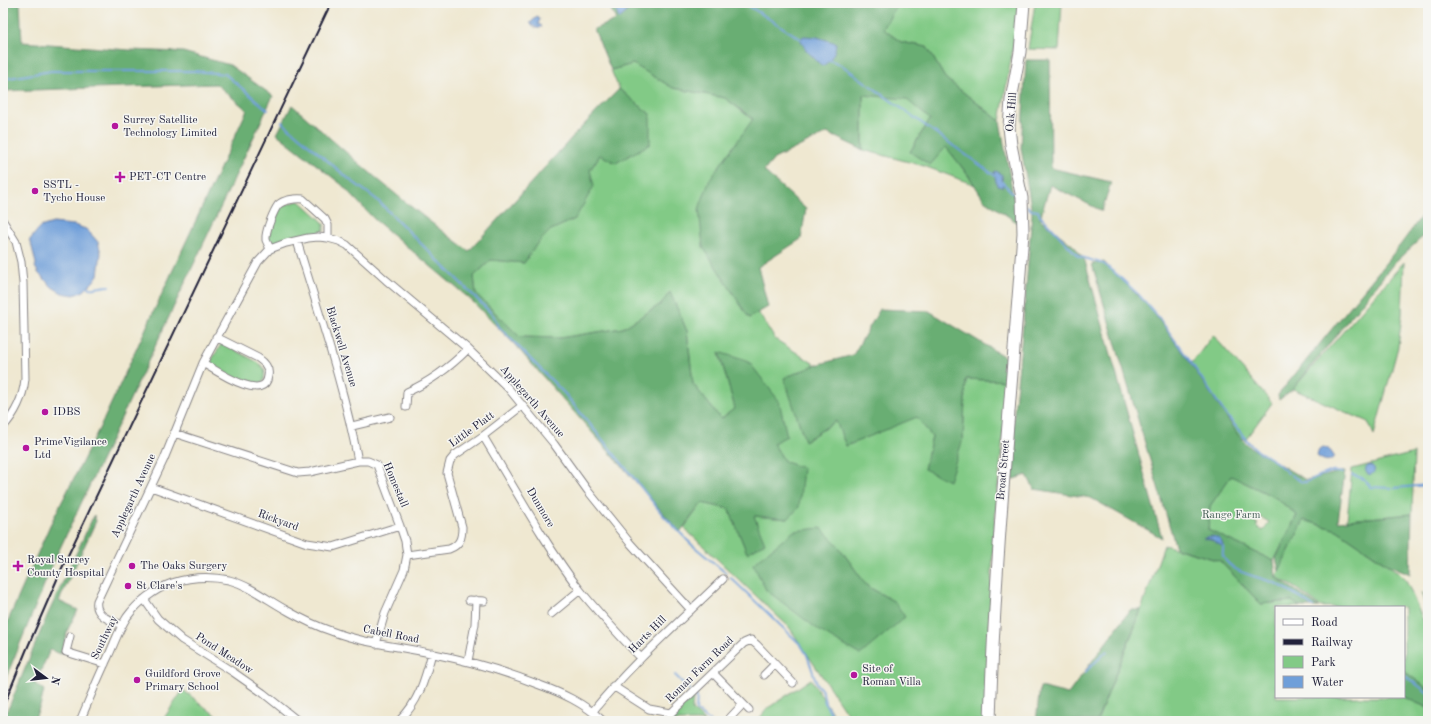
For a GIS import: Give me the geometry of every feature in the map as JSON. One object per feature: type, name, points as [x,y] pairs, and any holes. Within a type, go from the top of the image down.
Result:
[{"type":"street","name":"Oak Hill","points":[[1023,220],[1022,202],[1009,127],[1011,100],[1020,52],[1024,3]]},
{"type":"street","points":[[270,249],[266,236],[278,205],[282,202],[298,198],[303,200],[325,219],[328,225],[328,238]]},
{"type":"street","name":"Broad Street","points":[[990,721],[1000,516],[1015,348],[1023,220]]},
{"type":"street","points":[[3,221],[13,237],[19,252],[23,283],[25,379],[24,388],[16,410],[3,427]]},
{"type":"street","name":"Applegarth Avenue","points":[[122,625],[110,621],[100,614],[96,604],[151,487],[203,363],[216,337],[258,262],[270,249],[286,243],[318,237],[339,241],[347,245],[468,349],[523,405],[630,543],[691,610]]},
{"type":"street","name":"Blackwell Avenue","points":[[297,241],[340,381],[352,426],[358,461]]},
{"type":"street","points":[[203,363],[246,386],[258,387],[263,385],[267,380],[269,374],[268,368],[264,362],[216,337]]},
{"type":"street","points":[[407,392],[425,384],[468,349]]},
{"type":"street","points":[[401,386],[407,392],[406,407]]},
{"type":"street","name":"Little Platt","points":[[407,555],[455,548],[460,542],[462,527],[446,473],[447,467],[454,455],[483,436],[523,405]]},
{"type":"street","points":[[352,426],[390,417]]},
{"type":"street","name":"Homestall","points":[[174,433],[298,473],[310,472],[358,461],[368,461],[377,465],[400,526],[405,541],[407,555],[404,570],[385,613],[376,644]]},
{"type":"street","name":"Dunmore","points":[[483,436],[550,547],[580,590],[641,658]]},
{"type":"street","name":"Rickyard","points":[[151,487],[307,543],[325,547],[333,547],[344,544],[400,526]]},
{"type":"street","name":"Cabell Road","points":[[174,582],[209,578],[228,580],[238,583],[288,612],[345,636],[376,644],[432,653],[468,661],[549,688],[575,700],[593,711],[603,721]]},
{"type":"street","name":"Harts Hill","points":[[593,711],[613,686],[723,579]]},
{"type":"street","name":"Southway","points":[[80,721],[122,625],[144,600],[159,589],[174,582]]},
{"type":"street","points":[[550,615],[580,590]]},
{"type":"street","name":"Pond Meadow","points":[[144,600],[158,618],[182,640],[233,672],[263,693],[298,721]]},
{"type":"street","points":[[468,661],[475,624],[473,600],[484,601]]},
{"type":"street","points":[[70,636],[66,652],[105,664]]},
{"type":"street","name":"Roman Farm Road","points":[[613,686],[649,709],[671,713],[744,643],[751,640],[793,683]]},
{"type":"street","points":[[399,721],[407,718],[419,696],[426,677],[432,653]]},
{"type":"street","points":[[764,674],[775,664]]},
{"type":"street","points":[[713,673],[749,710]]},
{"type":"street","points":[[727,721],[743,704]]},
{"type":"green space","points":[[3,3],[20,3],[22,42],[130,50],[183,52],[230,65],[273,96],[54,561],[3,685],[3,632],[50,525],[103,421],[247,110],[216,84],[3,91]]},
{"type":"green space","points":[[608,3],[898,3],[883,29],[901,42],[927,47],[945,78],[1000,121],[1018,223],[984,200],[969,176],[946,147],[930,165],[910,152],[930,119],[906,99],[863,95],[863,150],[827,133],[774,159],[764,171],[806,209],[801,239],[758,267],[768,307],[749,318],[703,247],[699,209],[710,179],[753,119],[725,98],[673,88],[633,64],[611,70],[594,29],[616,20]]},
{"type":"green space","points":[[898,3],[1021,3],[1000,121],[945,78],[927,47],[901,42],[883,29]]},
{"type":"green space","points":[[1035,3],[1062,3],[1059,50],[1028,49]]},
{"type":"green space","points":[[1026,60],[1050,60],[1051,168],[1111,182],[1102,211],[1050,185],[1040,219],[1075,247],[1085,261],[1162,538],[1091,498],[1034,489],[1027,475],[1007,481],[1023,325],[1032,213],[1021,148]]},
{"type":"green space","points":[[633,64],[673,88],[725,98],[753,120],[710,179],[749,318],[758,312],[775,339],[816,365],[785,378],[805,441],[836,421],[846,446],[917,416],[932,437],[924,469],[963,439],[966,379],[1008,381],[994,531],[985,721],[852,721],[789,627],[684,528],[702,503],[729,509],[747,553],[753,516],[788,519],[785,462],[719,353],[735,408],[721,419],[693,384],[687,331],[670,293],[661,304],[623,328],[560,338],[520,337],[476,294],[474,276],[491,260],[524,263],[536,245],[551,230],[575,219],[590,170],[600,155],[650,114],[619,89],[611,70]],"holes":[[[836,543],[867,586],[895,602],[753,564]]]},
{"type":"green space","points":[[619,89],[650,114],[650,144],[616,163],[600,155],[590,170],[594,186],[575,219],[551,230],[536,245],[524,263],[491,260],[474,276],[476,294],[520,337],[560,338],[623,328],[661,304],[670,292],[687,331],[693,384],[721,419],[735,408],[719,352],[749,362],[779,401],[787,436],[773,443],[785,462],[803,468],[799,507],[788,519],[754,516],[765,543],[747,553],[729,509],[702,503],[680,532],[515,345],[471,300],[374,219],[341,184],[277,134],[292,105],[401,198],[469,251],[576,133]]},
{"type":"green space","points":[[863,95],[906,98],[930,119],[910,152],[946,146],[975,185],[924,166],[863,150]]},
{"type":"green space","points":[[298,201],[322,221],[324,224],[324,230],[319,233],[274,243],[269,241],[269,234],[281,207]]},
{"type":"green space","points":[[1428,207],[1428,232],[1395,262],[1293,389],[1279,400],[1278,395],[1401,244]]},
{"type":"green space","points":[[1104,262],[1151,309],[1191,364],[1239,436],[1250,447],[1306,480],[1345,471],[1338,521],[1412,514],[1410,574],[1387,564],[1337,530],[1304,520],[1279,571],[1276,558],[1297,515],[1276,498],[1231,476],[1210,506],[1208,530],[1274,561],[1276,577],[1318,606],[1299,606],[1292,601],[1261,604],[1220,561],[1176,548],[1092,264]]},
{"type":"green space","points":[[1404,262],[1402,315],[1398,347],[1374,435],[1368,422],[1293,389]]},
{"type":"green space","points":[[880,309],[929,311],[1010,360],[1008,381],[966,379],[963,439],[949,481],[924,469],[932,437],[917,417],[846,446],[836,421],[805,441],[784,378],[816,365],[853,355]]},
{"type":"green space","points":[[1213,335],[1272,403],[1245,440],[1239,436],[1191,364]]},
{"type":"green space","points":[[222,343],[259,363],[265,370],[264,380],[258,385],[248,385],[209,364]]},
{"type":"green space","points":[[1414,453],[1412,514],[1347,520],[1352,469]]},
{"type":"green space","name":"Range Farm","points":[[1231,476],[1276,498],[1297,515],[1274,561],[1208,530],[1210,506]],"holes":[[[1257,515],[1269,522],[1263,531],[1256,526],[1258,524],[1253,521]]]},
{"type":"green space","points":[[94,515],[96,521],[59,601],[78,610],[68,629],[61,654],[50,650],[35,684],[44,690],[34,721],[3,721],[47,616]]},
{"type":"green space","points":[[1304,520],[1337,530],[1398,572],[1406,580],[1428,632],[1428,689],[1405,672],[1405,606],[1320,606],[1293,586],[1276,577]]},
{"type":"green space","points":[[821,528],[836,543],[867,586],[895,602],[905,617],[860,655],[820,631],[766,590],[753,564],[794,531]]},
{"type":"green space","points":[[1164,545],[1220,561],[1261,604],[1292,601],[1299,606],[1275,606],[1275,698],[1405,697],[1428,708],[1428,721],[1097,721],[1136,624]]},
{"type":"green space","points":[[1421,592],[1428,597],[1428,614]]},
{"type":"green space","points":[[1130,610],[1141,610],[1097,721],[1036,721],[1040,687],[1068,694]]},
{"type":"green space","points":[[1405,672],[1428,689],[1428,708],[1405,697]]},
{"type":"green space","points":[[811,679],[837,721],[757,721],[768,708]]},
{"type":"green space","points":[[183,690],[223,721],[162,721]]},
{"type":"green space","points":[[693,697],[692,710],[705,721],[665,721]]},
{"type":"water","points":[[613,3],[627,3],[630,7],[619,19]]},
{"type":"water","points":[[537,17],[540,19],[538,24],[542,26],[540,28],[536,28],[530,23]]},
{"type":"water","points":[[802,37],[817,37],[836,43],[835,50],[828,62],[822,66],[806,50],[801,41]]},
{"type":"water","points":[[996,171],[1002,175],[1003,187],[997,186],[994,172]]},
{"type":"water","points":[[53,223],[74,225],[86,229],[98,242],[101,253],[98,275],[84,291],[74,295],[62,293],[52,287],[39,274],[35,267],[36,264],[31,243],[29,241],[40,227]]},
{"type":"water","points":[[1322,447],[1328,449],[1334,456],[1330,460],[1328,461],[1321,459],[1317,456],[1319,449]]},
{"type":"water","points":[[1368,466],[1372,466],[1374,470],[1372,474],[1368,474],[1366,472],[1366,468]]},
{"type":"water","points":[[1211,536],[1219,539],[1222,542],[1223,547],[1211,539],[1203,538]]},
{"type":"waterway","points":[[744,3],[801,39]]},
{"type":"waterway","points":[[830,60],[843,66],[998,178]]},
{"type":"waterway","points":[[3,79],[51,71],[195,71],[225,74],[268,110]]},
{"type":"waterway","points":[[282,122],[349,179],[376,199],[493,315],[499,327],[565,394],[662,514],[691,544],[726,573]]},
{"type":"waterway","points":[[1002,182],[1018,198]]},
{"type":"waterway","points":[[1027,206],[1031,210],[1038,211],[1078,256],[1104,264],[1139,295],[1159,318],[1224,412],[1249,443],[1258,451],[1276,462],[1288,473]]},
{"type":"waterway","points":[[88,286],[90,288],[109,286]]},
{"type":"waterway","points":[[1291,475],[1302,482],[1306,482],[1328,473],[1343,473]]},
{"type":"waterway","points":[[1352,475],[1362,478],[1371,487],[1391,488]]},
{"type":"waterway","points":[[1395,488],[1428,485]]},
{"type":"waterway","points":[[1223,547],[1223,556],[1233,567],[1247,574],[1282,586],[1312,606]]},
{"type":"waterway","points":[[730,577],[801,645],[807,655],[817,684],[823,692],[825,703],[835,721]]},
{"type":"waterway","points":[[1085,672],[1107,651]]},
{"type":"waterway","points":[[675,675],[691,691]]},
{"type":"waterway","points":[[1405,676],[1428,693]]},
{"type":"waterway","points":[[694,694],[697,697],[696,711],[710,721]]},
{"type":"railway","points":[[3,707],[62,568],[331,3]]},
{"type":"place","name":"Surrey Satellite Technology Limited","points":[[115,126]]},
{"type":"place","name":"PET-CT Centre","points":[[120,177]]},
{"type":"place","name":"SSTL - Tycho House","points":[[35,191]]},
{"type":"place","name":"IDBS","points":[[45,412]]},
{"type":"place","name":"PrimeVigilance Ltd","points":[[26,448]]},
{"type":"place","name":"Royal Surrey County Hospital","points":[[18,566]]},
{"type":"place","name":"The Oaks Surgery","points":[[132,566]]},
{"type":"place","name":"St Clare's","points":[[128,586]]},
{"type":"place","name":"Site of Roman Villa","points":[[854,675]]},
{"type":"place","name":"Guildford Grove Primary School","points":[[137,680]]}]
